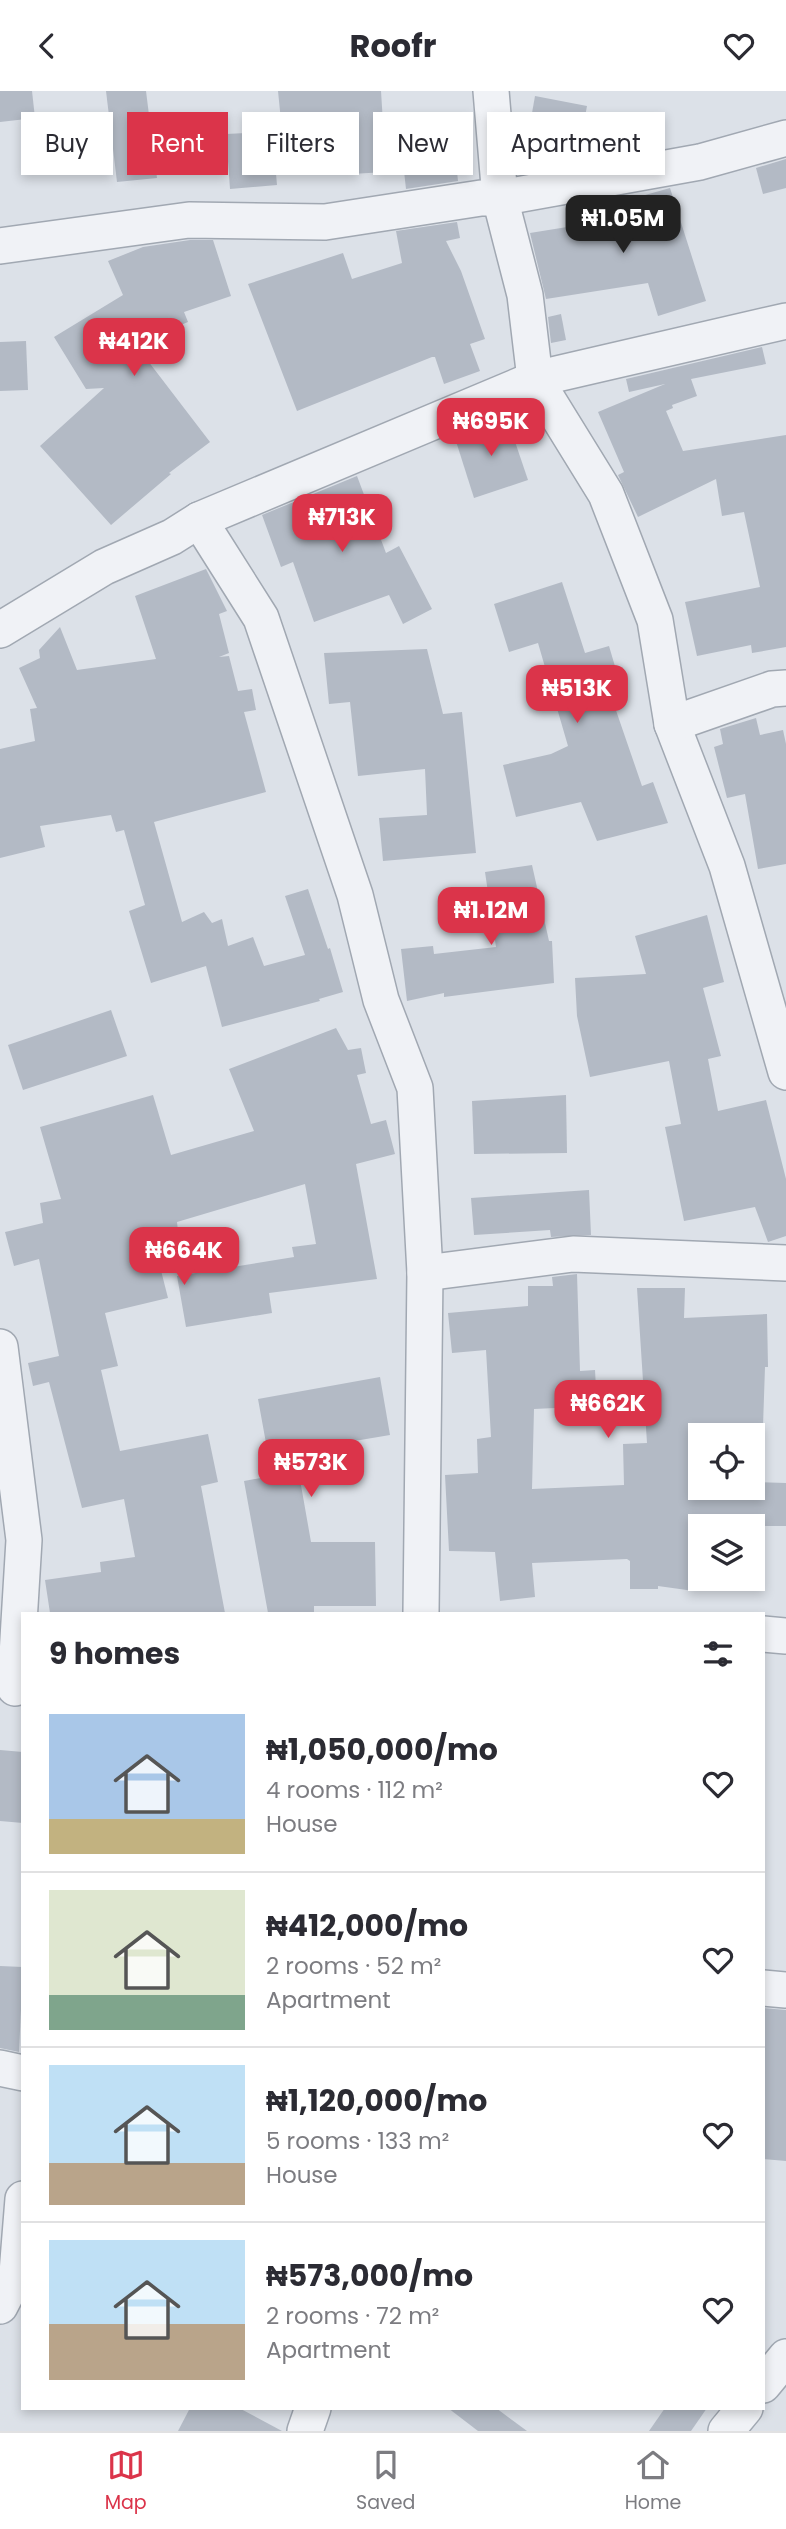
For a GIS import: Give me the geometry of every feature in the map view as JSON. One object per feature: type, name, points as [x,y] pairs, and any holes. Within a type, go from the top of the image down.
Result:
[{"type":"street","points":[[491,91],[500,198],[525,295],[535,379],[606,494],[655,620],[672,724],[727,866],[786,1072]]},
{"type":"street","points":[[0,246],[189,220],[325,222],[481,198],[500,198],[700,162],[786,138]]},
{"type":"street","points":[[0,630],[104,567],[172,537],[199,520],[535,379],[786,320]]},
{"type":"street","points":[[199,520],[261,618],[355,895],[381,1000],[415,1088],[425,1273],[421,1612]]},
{"type":"street","points":[[672,724],[772,689],[786,688]]},
{"type":"street","points":[[425,1273],[573,1254],[786,1263]]},
{"type":"street","points":[[0,1347],[24,1540],[12,1688]]},
{"type":"street","points":[[765,1634],[786,1636]]},
{"type":"street","points":[[765,1988],[786,1990]]},
{"type":"street","points":[[0,2068],[21,2073]]},
{"type":"street","points":[[0,2307],[17,2273],[21,2224]]},
{"type":"street","points":[[765,2383],[786,2357]]},
{"type":"street","points":[[305,2431],[312,2410]]},
{"type":"street","points":[[726,2431],[743,2410]]},
{"type":"building","points":[[0,91],[32,91],[34,112],[21,112],[21,120],[0,122]]},
{"type":"building","points":[[106,91],[146,91],[149,112],[127,112],[127,175],[157,175],[157,178],[117,182],[113,149],[113,112],[109,112]]},
{"type":"building","points":[[278,91],[381,91],[382,112],[373,112],[373,173],[359,174],[359,112],[280,112]]},
{"type":"building","points":[[535,96],[587,106],[586,112],[532,112]]},
{"type":"building","points":[[242,133],[242,175],[276,175],[277,185],[230,189],[228,134]]},
{"type":"building","points":[[786,159],[786,188],[763,194],[756,168]]},
{"type":"building","points":[[404,175],[457,175],[458,181],[406,189]]},
{"type":"building","points":[[670,188],[706,301],[658,316],[648,283],[546,299],[530,233],[629,217],[624,201]]},
{"type":"building","points":[[457,222],[460,238],[446,241],[461,271],[485,339],[470,344],[480,371],[444,384],[435,357],[432,357],[297,411],[248,284],[343,253],[352,279],[402,263],[396,231]]},
{"type":"building","points":[[190,240],[213,240],[231,296],[184,312],[188,322],[135,344],[210,442],[169,473],[171,474],[111,525],[40,446],[104,388],[86,389],[54,337],[123,295],[108,261],[143,247]]},
{"type":"building","points":[[561,314],[566,340],[551,343],[548,317]]},
{"type":"building","points":[[26,341],[28,390],[0,391],[0,342]]},
{"type":"building","points":[[762,347],[766,364],[691,379],[697,396],[672,405],[673,408],[666,411],[683,451],[786,435],[786,647],[752,653],[751,645],[697,656],[685,602],[760,587],[744,512],[722,516],[716,479],[638,517],[618,475],[624,472],[598,412],[665,384],[629,392],[626,379]]},
{"type":"building","points":[[507,418],[528,480],[474,498],[454,435]]},
{"type":"building","points":[[357,476],[386,553],[399,546],[432,609],[403,624],[389,595],[314,622],[293,562],[281,567],[262,515]]},
{"type":"building","points":[[206,569],[227,611],[219,614],[229,653],[219,657],[229,656],[238,691],[252,689],[256,710],[244,712],[266,792],[154,822],[182,922],[204,912],[212,923],[222,919],[228,946],[253,937],[264,966],[305,955],[285,896],[308,889],[343,992],[319,999],[320,1001],[222,1027],[206,966],[151,983],[129,911],[145,905],[124,830],[116,832],[111,815],[40,826],[45,847],[0,858],[0,749],[35,741],[30,709],[37,708],[19,668],[40,658],[39,650],[60,627],[77,670],[156,659],[135,596]]},
{"type":"building","points":[[562,582],[585,653],[609,646],[622,690],[610,693],[642,786],[653,782],[668,823],[597,841],[581,802],[516,817],[503,765],[551,754],[568,746],[538,643],[509,652],[494,604]]},
{"type":"building","points":[[427,649],[443,714],[462,712],[476,853],[383,861],[379,818],[427,815],[425,769],[358,776],[350,702],[329,704],[324,653]]},
{"type":"building","points":[[756,718],[760,735],[783,730],[786,744],[786,864],[758,869],[745,794],[727,798],[714,747],[723,744],[720,729]]},
{"type":"building","points":[[532,865],[549,941],[552,941],[554,983],[444,997],[444,993],[407,1001],[401,949],[433,946],[434,954],[496,947],[485,872]]},
{"type":"building","points":[[707,915],[724,982],[703,988],[721,1056],[708,1059],[718,1111],[766,1100],[786,1179],[786,1236],[768,1242],[755,1207],[684,1221],[665,1127],[681,1124],[669,1061],[590,1077],[577,1016],[575,978],[646,974],[635,936]]},
{"type":"building","points":[[111,1010],[127,1056],[23,1090],[8,1045]]},
{"type":"building","points":[[336,1028],[348,1050],[361,1048],[366,1073],[357,1075],[371,1124],[386,1120],[395,1154],[356,1164],[377,1279],[269,1293],[272,1313],[186,1327],[177,1276],[294,1257],[292,1247],[316,1244],[305,1184],[177,1222],[178,1231],[152,1235],[168,1298],[105,1313],[118,1366],[101,1370],[120,1451],[208,1434],[218,1482],[201,1486],[225,1612],[50,1612],[45,1580],[101,1572],[100,1562],[135,1557],[124,1499],[82,1508],[49,1382],[33,1386],[28,1363],[59,1356],[39,1259],[14,1266],[5,1232],[43,1223],[40,1203],[61,1199],[40,1127],[153,1095],[171,1155],[254,1131],[229,1069]]},
{"type":"building","points":[[566,1095],[567,1153],[474,1154],[472,1101]]},
{"type":"building","points":[[589,1190],[591,1235],[551,1237],[550,1230],[474,1235],[471,1198]]},
{"type":"building","points":[[577,1274],[580,1371],[595,1370],[597,1406],[534,1409],[532,1489],[624,1485],[623,1444],[647,1443],[637,1288],[685,1288],[684,1318],[767,1314],[768,1367],[765,1367],[763,1423],[688,1423],[688,1500],[765,1500],[765,1482],[786,1483],[786,1526],[765,1526],[765,1514],[688,1514],[688,1590],[658,1586],[658,1589],[630,1589],[630,1561],[627,1559],[532,1563],[535,1597],[500,1601],[495,1552],[449,1551],[445,1475],[478,1473],[477,1439],[491,1437],[486,1350],[452,1353],[448,1313],[528,1306],[528,1286],[553,1286],[552,1277]]},
{"type":"building","points":[[380,1377],[390,1435],[295,1451],[311,1542],[375,1542],[376,1606],[314,1606],[314,1612],[268,1612],[244,1481],[272,1476],[258,1399]]},
{"type":"building","points":[[0,1750],[21,1752],[21,1823],[0,1821]]},
{"type":"building","points":[[0,1966],[21,1967],[19,2052],[0,2048]]},
{"type":"building","points":[[765,2008],[786,2010],[786,2161],[765,2159]]},
{"type":"building","points":[[189,2410],[243,2410],[282,2431],[178,2431]]},
{"type":"building","points":[[451,2410],[499,2410],[527,2431],[478,2431]]},
{"type":"building","points":[[664,2410],[706,2410],[691,2431],[649,2431]]}]
